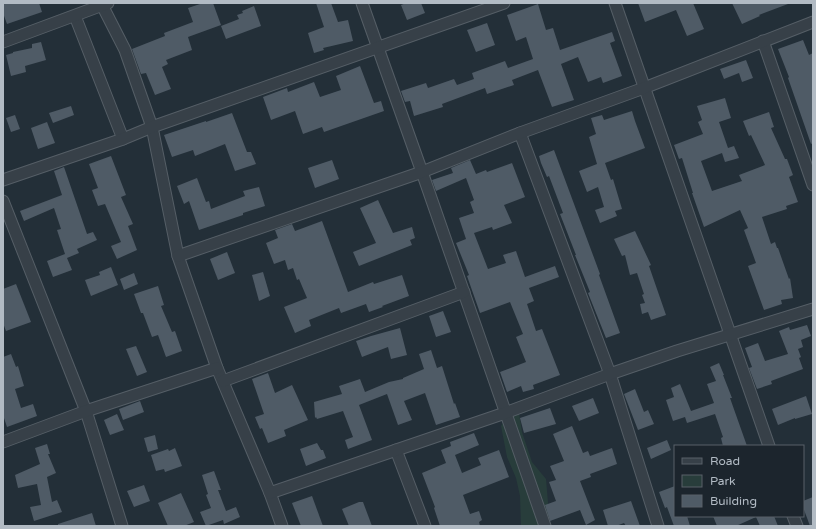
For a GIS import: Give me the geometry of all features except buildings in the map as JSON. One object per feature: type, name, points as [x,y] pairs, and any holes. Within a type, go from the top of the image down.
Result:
[{"type":"street","points":[[362,3],[545,526]]},
{"type":"street","points":[[3,180],[123,139],[152,127],[504,3]]},
{"type":"street","points":[[615,3],[769,445]]},
{"type":"street","points":[[3,42],[104,4],[125,50],[152,127],[178,256],[217,368],[270,493],[282,526]]},
{"type":"street","points":[[75,16],[123,139]]},
{"type":"street","points":[[178,256],[422,172],[520,133],[644,88],[813,22]]},
{"type":"street","points":[[763,41],[813,185]]},
{"type":"street","points":[[520,133],[610,374],[658,526]]},
{"type":"street","points":[[3,201],[86,411],[122,526]]},
{"type":"street","points":[[223,381],[464,292]]},
{"type":"street","points":[[270,493],[506,413],[610,374],[813,309]]},
{"type":"street","points":[[3,442],[86,411],[217,368]]},
{"type":"street","points":[[396,450],[425,526]]},
{"type":"green space","points":[[511,411],[519,413],[522,432],[532,462],[546,479],[550,526],[521,526],[520,496],[516,478],[507,457],[501,426]]}]
